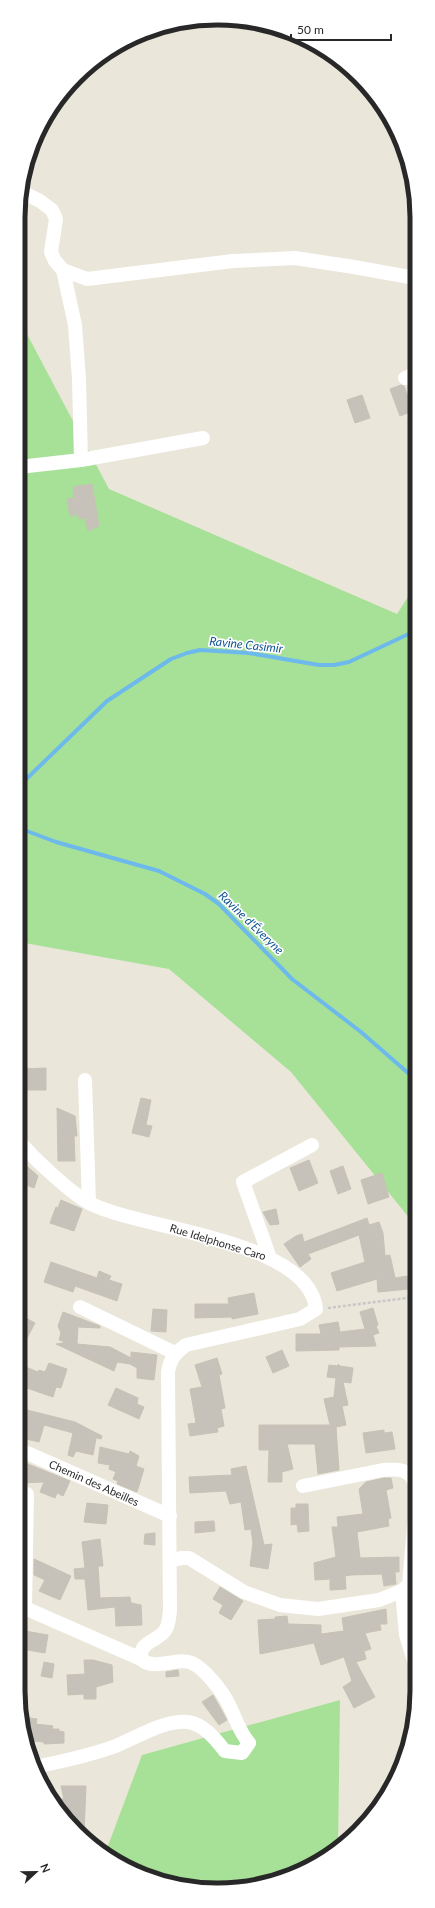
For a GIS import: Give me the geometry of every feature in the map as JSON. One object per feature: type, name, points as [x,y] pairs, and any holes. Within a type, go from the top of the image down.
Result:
[{"type":"street","points":[[27,194],[40,201],[52,210],[56,219],[51,252],[55,261],[63,270],[87,279],[233,261],[295,258],[410,277]]},
{"type":"street","points":[[63,270],[75,325],[79,379],[81,460]]},
{"type":"street","points":[[25,466],[81,460],[203,438]]},
{"type":"street","points":[[85,1080],[89,1203]]},
{"type":"street","points":[[270,1258],[243,1182],[312,1145]]},
{"type":"street","name":"Rue Idelphonse Caro","points":[[25,1147],[65,1184],[89,1203],[119,1215],[166,1226],[254,1251],[270,1258],[287,1268],[310,1291],[315,1302],[316,1310]]},
{"type":"street","points":[[80,1307],[175,1353]]},
{"type":"street","points":[[141,1659],[141,1650],[144,1646],[159,1637],[169,1622],[170,1516],[168,1372],[170,1363],[175,1353],[186,1345],[300,1319],[316,1310]]},
{"type":"street","name":"Chemin des Abeilles","points":[[25,1452],[170,1516]]},
{"type":"street","points":[[303,1486],[392,1469],[408,1472],[410,1475]]},
{"type":"street","points":[[25,1539],[27,1494]]},
{"type":"street","points":[[170,1561],[181,1558],[189,1558],[244,1592],[280,1605],[318,1610],[379,1600],[409,1586]]},
{"type":"street","points":[[410,1574],[406,1635],[410,1648]]},
{"type":"street","points":[[25,1607],[148,1663],[182,1661],[192,1662],[211,1680],[228,1704],[240,1733],[249,1743],[242,1753],[225,1751],[209,1732],[189,1722],[168,1724],[113,1747],[72,1760],[41,1766]]},
{"type":"path","points":[[316,1310],[410,1298]]},
{"type":"green space","points":[[25,330],[109,489],[397,614],[410,594],[410,1219],[291,1072],[169,969],[25,943]]},
{"type":"green space","points":[[340,1700],[338,1840],[314,1857],[279,1873],[230,1883],[205,1883],[180,1879],[156,1873],[132,1863],[107,1848],[142,1755]]},
{"type":"building","points":[[401,385],[404,386],[410,403],[410,412],[400,416],[390,389]]},
{"type":"building","points":[[362,395],[370,418],[355,423],[347,400]]},
{"type":"building","points":[[92,484],[99,526],[88,531],[85,518],[79,519],[78,514],[70,516],[67,499],[74,498],[73,487]]},
{"type":"building","points":[[46,1068],[46,1090],[25,1090],[25,1069]]},
{"type":"building","points":[[141,1098],[151,1100],[146,1125],[152,1126],[149,1137],[132,1133]]},
{"type":"building","points":[[57,1108],[75,1116],[77,1136],[74,1136],[75,1161],[58,1161]]},
{"type":"building","points":[[309,1160],[318,1183],[299,1191],[290,1168]]},
{"type":"building","points":[[25,1164],[38,1176],[34,1188],[25,1184]]},
{"type":"building","points":[[343,1166],[351,1189],[338,1194],[330,1171]]},
{"type":"building","points":[[382,1173],[389,1197],[368,1204],[361,1180]]},
{"type":"building","points":[[61,1200],[82,1209],[74,1231],[50,1223],[56,1207],[58,1208]]},
{"type":"building","points":[[276,1209],[279,1224],[270,1225],[263,1212]]},
{"type":"building","points":[[367,1218],[369,1225],[379,1222],[383,1233],[385,1256],[390,1255],[395,1278],[407,1276],[409,1289],[378,1292],[377,1279],[337,1291],[331,1273],[365,1262],[359,1235],[308,1254],[311,1259],[300,1267],[284,1244],[302,1234],[304,1242]]},
{"type":"building","points":[[51,1262],[97,1278],[99,1271],[111,1276],[109,1280],[122,1284],[117,1301],[75,1286],[73,1292],[44,1282]]},
{"type":"building","points":[[254,1293],[258,1314],[232,1319],[232,1317],[195,1318],[195,1304],[229,1304],[228,1298]]},
{"type":"building","points":[[373,1308],[378,1325],[376,1326],[379,1333],[373,1335],[376,1346],[339,1347],[339,1350],[296,1351],[296,1334],[321,1334],[319,1325],[338,1322],[340,1332],[365,1329],[360,1312]]},
{"type":"building","points":[[153,1309],[167,1310],[166,1332],[151,1331]]},
{"type":"building","points":[[63,1312],[100,1326],[100,1328],[78,1327],[77,1344],[110,1347],[131,1358],[131,1352],[157,1355],[154,1380],[137,1378],[137,1368],[130,1364],[117,1362],[114,1371],[56,1344],[63,1343],[63,1341],[59,1340],[61,1333],[58,1326]]},
{"type":"building","points":[[25,1318],[35,1323],[25,1342]]},
{"type":"building","points":[[282,1350],[289,1366],[273,1373],[266,1357]]},
{"type":"building","points":[[217,1358],[222,1374],[219,1375],[225,1408],[221,1409],[224,1426],[217,1428],[218,1432],[190,1436],[188,1424],[196,1423],[190,1389],[202,1387],[195,1365]]},
{"type":"building","points":[[49,1363],[67,1369],[61,1388],[56,1387],[53,1397],[25,1387],[25,1367],[38,1372],[39,1370],[45,1372]]},
{"type":"building","points":[[338,1364],[340,1366],[353,1368],[351,1383],[343,1382],[348,1405],[342,1406],[346,1425],[336,1427],[339,1470],[318,1474],[315,1444],[287,1444],[293,1469],[282,1472],[282,1482],[268,1482],[269,1450],[259,1450],[259,1425],[330,1425],[324,1399],[334,1397],[336,1378],[327,1377],[329,1365],[338,1366]]},
{"type":"building","points":[[116,1388],[138,1398],[137,1404],[144,1407],[139,1419],[108,1405]]},
{"type":"building","points":[[25,1410],[75,1422],[102,1436],[101,1439],[82,1435],[96,1439],[93,1455],[76,1451],[73,1457],[68,1455],[73,1433],[44,1425],[39,1442],[26,1439],[28,1432],[25,1431]]},
{"type":"building","points":[[384,1430],[384,1433],[392,1432],[395,1449],[366,1453],[363,1433]]},
{"type":"building","points":[[100,1447],[129,1454],[130,1451],[139,1456],[136,1466],[144,1469],[137,1492],[117,1484],[118,1481],[113,1479],[116,1472],[109,1469],[110,1465],[98,1463]]},
{"type":"building","points":[[25,1463],[70,1481],[63,1496],[57,1493],[55,1498],[40,1492],[44,1482],[25,1483]]},
{"type":"building","points":[[246,1466],[264,1545],[272,1544],[268,1569],[250,1566],[253,1543],[251,1529],[245,1530],[241,1502],[230,1504],[226,1491],[190,1493],[189,1477],[232,1475],[231,1469]]},
{"type":"building","points":[[391,1478],[393,1488],[386,1490],[391,1518],[388,1519],[389,1526],[357,1532],[360,1558],[399,1557],[399,1572],[395,1572],[396,1584],[384,1586],[382,1574],[351,1575],[345,1576],[346,1589],[330,1590],[330,1579],[315,1580],[314,1563],[336,1557],[332,1527],[338,1527],[337,1517],[363,1514],[359,1489],[366,1482]]},
{"type":"building","points":[[87,1503],[108,1505],[106,1524],[84,1522]]},
{"type":"building","points":[[296,1504],[308,1504],[309,1531],[298,1532],[297,1524],[291,1525],[291,1508],[296,1508]]},
{"type":"building","points":[[214,1521],[215,1531],[195,1533],[195,1522]]},
{"type":"building","points":[[155,1533],[155,1545],[144,1544],[145,1534]]},
{"type":"building","points":[[100,1539],[103,1566],[98,1566],[100,1598],[130,1597],[131,1603],[141,1605],[142,1625],[116,1626],[115,1607],[88,1610],[85,1579],[75,1579],[74,1569],[85,1568],[82,1542]]},
{"type":"building","points":[[34,1559],[71,1576],[60,1600],[39,1591],[45,1580],[34,1575]]},
{"type":"building","points":[[220,1587],[243,1601],[231,1620],[219,1613],[223,1605],[213,1599]]},
{"type":"building","points":[[386,1609],[387,1624],[380,1624],[381,1630],[365,1633],[371,1649],[364,1651],[366,1659],[356,1662],[375,1697],[354,1708],[343,1687],[352,1681],[344,1657],[321,1665],[314,1643],[260,1654],[258,1620],[275,1619],[275,1617],[287,1616],[288,1624],[321,1625],[321,1634],[344,1631],[342,1618]]},
{"type":"building","points":[[25,1631],[48,1635],[45,1653],[25,1650]]},
{"type":"building","points":[[84,1660],[93,1660],[112,1665],[113,1682],[96,1687],[96,1699],[84,1699],[84,1694],[68,1695],[67,1675],[85,1674]]},
{"type":"building","points":[[44,1662],[54,1664],[52,1678],[41,1676]]},
{"type":"building","points":[[178,1670],[179,1676],[166,1677],[166,1672]]},
{"type":"building","points":[[213,1695],[227,1720],[219,1725],[202,1702]]},
{"type":"building","points":[[27,1718],[37,1719],[36,1724],[53,1726],[52,1729],[59,1729],[59,1731],[64,1732],[64,1743],[44,1744],[44,1742],[34,1741],[34,1746]]},
{"type":"building","points":[[61,1786],[86,1786],[84,1830],[58,1799],[64,1799]]},
{"type":"waterway","name":"Ravine Casimir","points":[[25,780],[107,701],[171,659],[200,650],[249,653],[319,665],[334,665],[349,662],[410,633]]},
{"type":"waterway","name":"Ravine d'Éveryne","points":[[25,830],[56,842],[159,871],[205,894],[219,904],[292,979],[361,1032],[410,1075]]}]
